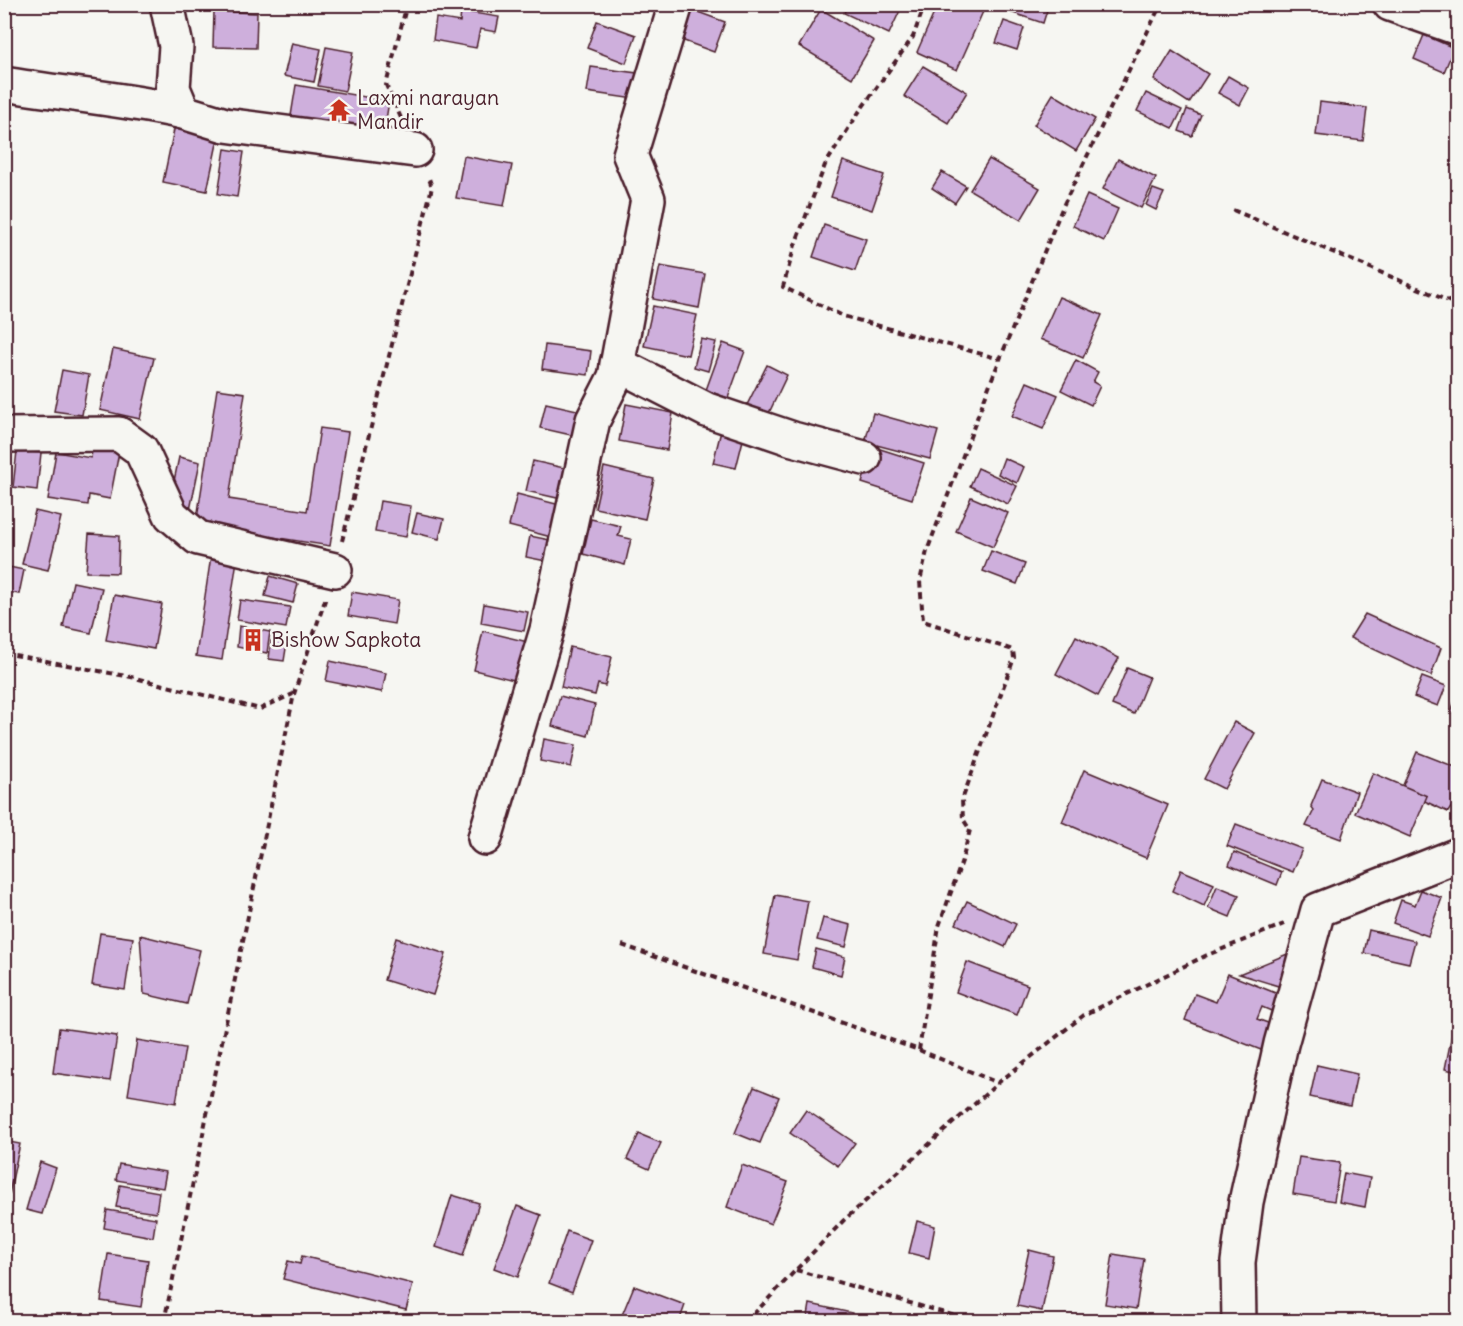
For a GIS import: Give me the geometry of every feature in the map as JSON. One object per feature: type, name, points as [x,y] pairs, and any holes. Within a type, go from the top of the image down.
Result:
[{"type":"street","points":[[167,4],[176,46],[173,88],[183,112]]},
{"type":"street","points":[[485,838],[547,630],[593,420],[615,377],[618,364],[648,199],[630,155],[676,4]]},
{"type":"street","points":[[1390,4],[1458,28]]},
{"type":"street","points":[[4,84],[104,100],[147,104],[225,125],[415,150]]},
{"type":"street","points":[[618,364],[707,410],[793,439],[864,458]]},
{"type":"street","points":[[4,435],[119,434],[141,450],[171,515],[198,538],[335,570]]},
{"type":"street","points":[[1239,1322],[1238,1262],[1246,1202],[1281,1044],[1318,910],[1458,855]]},
{"type":"path","points":[[164,1322],[294,694],[335,570],[432,187],[386,85],[407,4]]},
{"type":"path","points":[[925,4],[913,37],[858,112],[825,165],[795,245],[783,287],[843,316],[1000,359]]},
{"type":"path","points":[[919,1050],[939,926],[962,861],[970,830],[963,819],[962,800],[1014,658],[1013,650],[923,621],[920,581],[930,543],[1000,359],[1063,206],[1161,4]]},
{"type":"path","points":[[1233,210],[1458,305]]},
{"type":"path","points":[[4,653],[131,677],[260,709],[294,694]]},
{"type":"path","points":[[746,1322],[843,1221],[998,1083],[1084,1016],[1205,956],[1318,910]]},
{"type":"path","points":[[622,945],[919,1050],[998,1083]]},
{"type":"path","points":[[796,1270],[976,1322]]},
{"type":"building","points":[[848,4],[903,4],[889,34],[844,13]]},
{"type":"building","points":[[938,4],[985,7],[957,70],[917,52]]},
{"type":"building","points":[[1009,4],[1049,4],[1043,23],[1007,11]]},
{"type":"building","points":[[687,8],[725,22],[714,52],[676,38]]},
{"type":"building","points":[[821,9],[874,41],[852,78],[799,46]]},
{"type":"building","points":[[214,11],[257,13],[256,48],[213,47]]},
{"type":"building","points":[[461,11],[499,17],[496,32],[480,29],[476,48],[433,40],[436,18],[460,22]]},
{"type":"building","points":[[597,21],[636,35],[626,63],[587,48]]},
{"type":"building","points":[[1004,21],[1024,28],[1017,50],[996,43]]},
{"type":"building","points":[[1424,35],[1454,48],[1444,72],[1414,59]]},
{"type":"building","points":[[292,43],[321,49],[314,82],[284,76]]},
{"type":"building","points":[[326,47],[353,52],[345,91],[318,86]]},
{"type":"building","points":[[1172,51],[1208,74],[1189,103],[1154,80]]},
{"type":"building","points":[[923,66],[967,92],[948,123],[904,96]]},
{"type":"building","points":[[591,67],[637,73],[634,99],[587,92]]},
{"type":"building","points":[[1228,76],[1249,88],[1240,105],[1218,93]]},
{"type":"building","points":[[296,85],[389,101],[384,132],[291,116]]},
{"type":"building","points":[[1146,93],[1182,110],[1173,128],[1137,111]]},
{"type":"building","points":[[1053,94],[1095,119],[1076,151],[1034,125]]},
{"type":"building","points":[[1320,102],[1367,108],[1363,141],[1316,135]]},
{"type":"building","points":[[1187,109],[1201,115],[1192,136],[1179,131]]},
{"type":"building","points":[[176,120],[220,129],[207,191],[163,182]]},
{"type":"building","points":[[225,149],[244,152],[237,197],[218,194]]},
{"type":"building","points":[[464,156],[512,165],[504,206],[456,198]]},
{"type":"building","points":[[989,159],[1040,188],[1021,220],[970,190]]},
{"type":"building","points":[[1118,159],[1156,178],[1141,208],[1103,189]]},
{"type":"building","points":[[843,161],[884,175],[872,210],[831,197]]},
{"type":"building","points":[[942,172],[966,186],[955,203],[932,188]]},
{"type":"building","points":[[1153,189],[1164,193],[1156,210],[1146,205]]},
{"type":"building","points":[[1087,195],[1118,209],[1104,241],[1073,226]]},
{"type":"building","points":[[824,225],[866,239],[855,271],[813,257]]},
{"type":"building","points":[[660,266],[705,274],[699,308],[653,299]]},
{"type":"building","points":[[1059,297],[1102,315],[1083,358],[1040,339]]},
{"type":"building","points":[[653,306],[697,315],[688,355],[644,346]]},
{"type":"building","points":[[701,339],[716,342],[708,371],[694,367]]},
{"type":"building","points":[[723,343],[745,351],[728,398],[706,390]]},
{"type":"building","points":[[545,345],[591,351],[588,375],[542,369]]},
{"type":"building","points":[[113,349],[154,358],[140,419],[100,410]]},
{"type":"building","points":[[1076,360],[1098,372],[1093,382],[1100,386],[1091,405],[1061,390]]},
{"type":"building","points":[[767,365],[787,375],[767,417],[746,407]]},
{"type":"building","points":[[62,370],[89,375],[82,415],[54,411]]},
{"type":"building","points":[[1027,382],[1058,395],[1043,429],[1012,416]]},
{"type":"building","points":[[217,389],[245,393],[229,499],[307,511],[320,428],[348,432],[330,546],[196,525]]},
{"type":"building","points":[[546,403],[586,412],[580,437],[540,428]]},
{"type":"building","points":[[626,404],[673,413],[667,450],[619,441]]},
{"type":"building","points":[[873,413],[938,431],[930,459],[865,442]]},
{"type":"building","points":[[722,427],[745,432],[736,468],[713,463]]},
{"type":"building","points":[[94,437],[121,442],[110,499],[89,495],[88,505],[48,499],[56,452],[91,458]]},
{"type":"building","points":[[874,447],[924,463],[912,499],[862,483]]},
{"type":"building","points":[[17,451],[41,453],[37,490],[13,487]]},
{"type":"building","points":[[179,457],[200,462],[190,510],[169,505]]},
{"type":"building","points":[[1004,458],[1024,467],[1017,483],[998,474]]},
{"type":"building","points":[[533,461],[573,470],[566,500],[526,491]]},
{"type":"building","points":[[604,467],[654,479],[645,519],[595,508]]},
{"type":"building","points":[[978,468],[1017,486],[1008,504],[970,486]]},
{"type":"building","points":[[517,494],[564,506],[555,538],[509,526]]},
{"type":"building","points":[[971,497],[1008,513],[993,547],[956,531]]},
{"type":"building","points":[[380,501],[411,506],[406,537],[375,532]]},
{"type":"building","points":[[35,511],[61,517],[48,570],[22,564]]},
{"type":"building","points":[[417,513],[444,519],[439,539],[412,532]]},
{"type":"building","points":[[591,519],[621,526],[618,536],[631,539],[625,565],[583,554]]},
{"type":"building","points":[[89,534],[119,536],[118,573],[86,572]]},
{"type":"building","points":[[530,536],[555,541],[551,562],[526,557]]},
{"type":"building","points":[[991,551],[1025,564],[1017,584],[983,571]]},
{"type":"building","points":[[211,556],[237,560],[222,660],[196,656]]},
{"type":"building","points":[[4,566],[24,570],[19,594],[4,591]]},
{"type":"building","points":[[270,576],[298,584],[293,603],[265,596]]},
{"type":"building","points":[[73,582],[102,588],[91,633],[63,627]]},
{"type":"building","points":[[352,592],[398,600],[394,624],[348,616]]},
{"type":"building","points":[[114,595],[162,604],[154,649],[106,640]]},
{"type":"building","points":[[240,600],[290,607],[286,628],[237,620]]},
{"type":"building","points":[[484,604],[528,612],[524,631],[481,623]]},
{"type":"building","points":[[1365,614],[1441,648],[1431,676],[1350,638]]},
{"type":"building","name":"Bishow Sapkota","points":[[239,626],[270,632],[267,653],[237,647]]},
{"type":"building","points":[[483,631],[528,642],[518,681],[474,670]]},
{"type":"building","points":[[1076,636],[1119,658],[1098,696],[1056,674]]},
{"type":"building","points":[[271,641],[287,642],[284,661],[269,659]]},
{"type":"building","points":[[570,647],[612,657],[605,686],[598,684],[595,695],[561,687]]},
{"type":"building","points":[[330,661],[386,673],[382,692],[326,681]]},
{"type":"building","points":[[1127,668],[1149,677],[1134,714],[1112,705]]},
{"type":"building","points":[[1422,677],[1446,686],[1438,706],[1414,697]]},
{"type":"building","points":[[1458,692],[1458,715],[1451,712]]},
{"type":"building","points":[[560,696],[595,705],[588,736],[552,726]]},
{"type":"building","points":[[1234,722],[1255,733],[1224,789],[1204,779]]},
{"type":"building","points":[[544,739],[576,745],[571,767],[540,761]]},
{"type":"building","points":[[1417,752],[1458,768],[1458,804],[1454,803],[1448,812],[1401,790]]},
{"type":"building","points":[[1084,770],[1168,805],[1146,858],[1062,822]]},
{"type":"building","points":[[1373,773],[1427,796],[1410,837],[1355,813]]},
{"type":"building","points":[[1322,779],[1357,792],[1341,839],[1306,826],[1314,810],[1311,806]]},
{"type":"building","points":[[1236,824],[1302,849],[1293,872],[1227,846]]},
{"type":"building","points":[[1234,852],[1282,872],[1277,885],[1229,865]]},
{"type":"building","points":[[1181,870],[1214,884],[1204,906],[1172,891]]},
{"type":"building","points":[[1217,886],[1239,895],[1230,917],[1208,908]]},
{"type":"building","points":[[1421,890],[1442,898],[1428,936],[1393,923],[1401,900],[1415,905]]},
{"type":"building","points":[[775,895],[808,901],[797,960],[764,954]]},
{"type":"building","points":[[967,901],[1016,924],[1005,947],[956,924]]},
{"type":"building","points":[[823,918],[851,925],[846,947],[817,940]]},
{"type":"building","points":[[1369,930],[1415,941],[1409,963],[1364,953]]},
{"type":"building","points":[[100,933],[133,938],[125,990],[92,985]]},
{"type":"building","points":[[140,935],[200,950],[187,1004],[144,994]]},
{"type":"building","points":[[396,938],[446,954],[433,995],[384,980]]},
{"type":"building","points":[[816,949],[845,957],[841,975],[812,967]]},
{"type":"building","points":[[1297,950],[1288,989],[1239,974]]},
{"type":"building","points":[[967,962],[1028,985],[1017,1015],[956,992]]},
{"type":"building","points":[[1228,974],[1283,996],[1276,1013],[1262,1007],[1257,1019],[1276,1026],[1266,1052],[1185,1020],[1195,994],[1216,1002]]},
{"type":"building","points":[[1455,1019],[1458,1020],[1458,1072],[1445,1069]]},
{"type":"building","points":[[59,1028],[117,1036],[110,1081],[53,1073]]},
{"type":"building","points":[[137,1040],[185,1048],[176,1103],[128,1095]]},
{"type":"building","points":[[1317,1065],[1357,1074],[1350,1106],[1310,1097]]},
{"type":"building","points":[[754,1087],[779,1097],[760,1143],[735,1133]]},
{"type":"building","points":[[806,1110],[855,1143],[838,1166],[790,1133]]},
{"type":"building","points":[[639,1134],[661,1143],[649,1169],[627,1159]]},
{"type":"building","points":[[4,1141],[20,1144],[9,1194],[4,1193]]},
{"type":"building","points":[[1299,1157],[1340,1163],[1334,1201],[1293,1194]]},
{"type":"building","points":[[40,1162],[56,1168],[42,1214],[26,1210]]},
{"type":"building","points":[[119,1164],[166,1172],[163,1188],[116,1180]]},
{"type":"building","points":[[742,1165],[788,1182],[771,1224],[727,1207]]},
{"type":"building","points":[[1344,1173],[1370,1178],[1365,1207],[1339,1202]]},
{"type":"building","points":[[120,1185],[159,1192],[156,1213],[116,1207]]},
{"type":"building","points":[[452,1195],[479,1203],[463,1256],[436,1247]]},
{"type":"building","points":[[517,1206],[541,1215],[518,1277],[494,1268]]},
{"type":"building","points":[[107,1210],[156,1218],[153,1237],[104,1228]]},
{"type":"building","points":[[917,1221],[935,1226],[929,1258],[909,1253]]},
{"type":"building","points":[[567,1231],[591,1240],[572,1292],[549,1283]]},
{"type":"building","points":[[1029,1250],[1053,1256],[1042,1311],[1017,1306]]},
{"type":"building","points":[[108,1254],[148,1260],[141,1307],[101,1301]]},
{"type":"building","points":[[1113,1254],[1144,1259],[1136,1309],[1105,1304]]},
{"type":"building","points":[[302,1256],[413,1284],[406,1310],[283,1279],[288,1261],[300,1264]]},
{"type":"building","points":[[634,1286],[685,1305],[679,1322],[639,1322],[622,1315]]},
{"type":"building","points":[[810,1304],[852,1313],[850,1322],[807,1322]]},
{"type":"building","points":[[913,1317],[932,1320],[932,1322],[912,1322]]},
{"type":"place","name":"Laxmi narayan Mandir","points":[[339,110]]},
{"type":"place","name":"Bishow Sapkota","points":[[253,640]]}]
